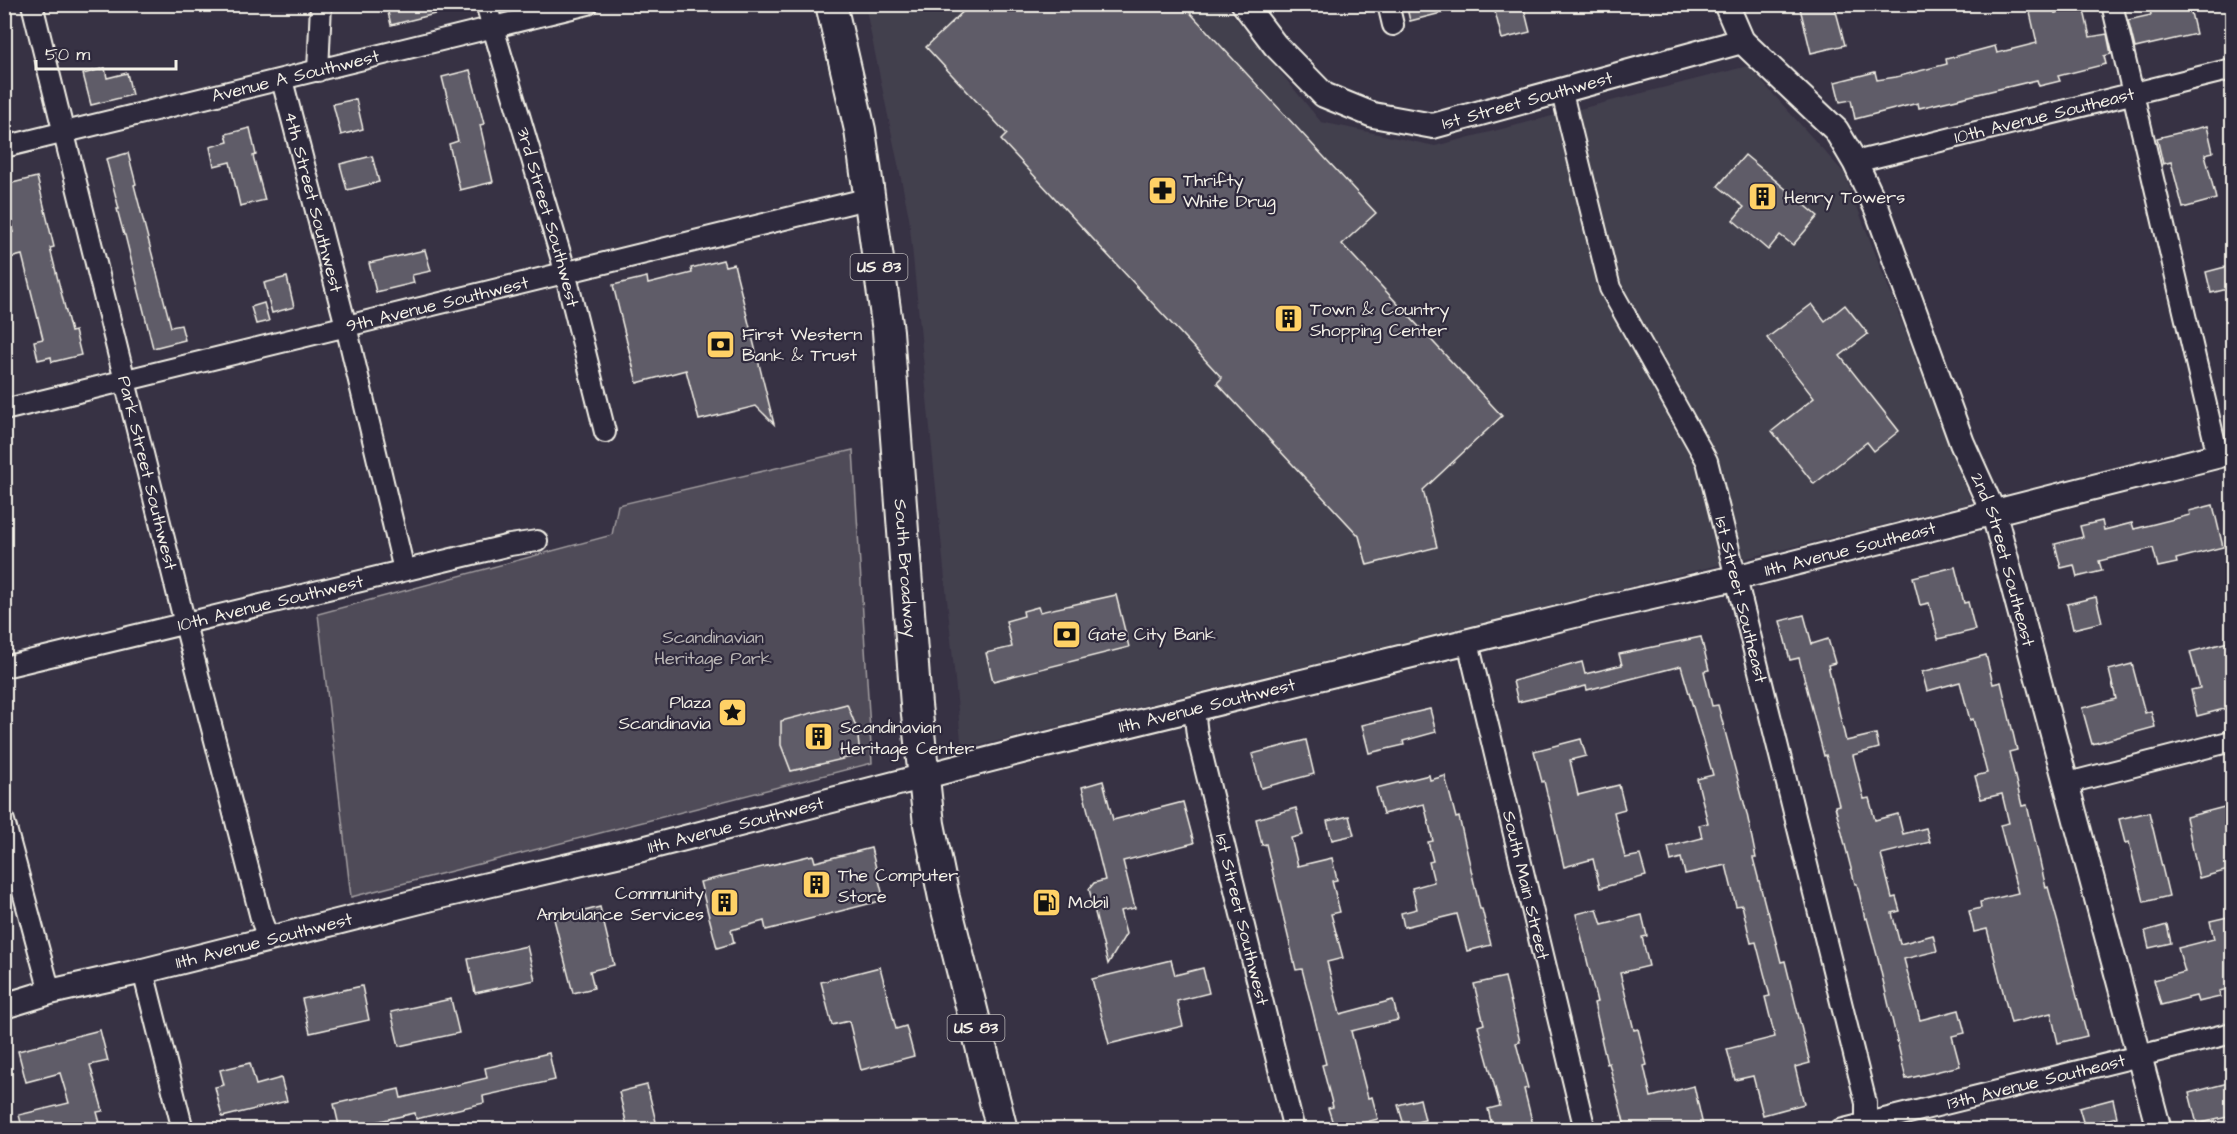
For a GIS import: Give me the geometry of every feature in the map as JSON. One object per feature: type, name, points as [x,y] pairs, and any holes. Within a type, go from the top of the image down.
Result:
[{"type":"main road","name":"South Broadway","points":[[831,4],[860,130],[888,331],[916,705],[929,824],[944,898],[1002,1130]]},
{"type":"street","name":"Park Street Southwest","points":[[32,4],[185,624],[262,922],[269,940]]},
{"type":"street","points":[[318,71],[321,4]]},
{"type":"street","name":"3rd Street Southwest","points":[[486,4],[565,272],[604,432]]},
{"type":"street","name":"Avenue A Southwest","points":[[4,147],[588,4]]},
{"type":"street","name":"1st Street Southwest","points":[[1244,4],[1275,45],[1324,95],[1373,115],[1433,126],[1742,41]]},
{"type":"street","points":[[1388,4],[1393,25]]},
{"type":"street","points":[[1726,4],[1742,41]]},
{"type":"street","points":[[2112,4],[2225,454]]},
{"type":"street","name":"2nd Street Southeast","points":[[1742,41],[1836,130],[1855,162],[1877,209],[1962,443],[1994,514],[2159,1130]]},
{"type":"street","name":"10th Avenue Southeast","points":[[1855,162],[2232,69]]},
{"type":"street","name":"4th Street Southwest","points":[[282,80],[346,326],[404,570]]},
{"type":"street","name":"1st Street Southeast","points":[[1561,89],[1610,288],[1707,461],[1866,1103],[1865,1126]]},
{"type":"street","name":"9th Avenue Southwest","points":[[4,410],[870,198]]},
{"type":"street","name":"11th Avenue Southeast","points":[[1468,642],[1994,514],[2225,454]]},
{"type":"street","name":"10th Avenue Southwest","points":[[4,667],[404,570],[510,545],[537,541]]},
{"type":"street","name":"11th Avenue Southwest","points":[[4,1006],[50,992],[642,849],[924,776],[1468,642]]},
{"type":"street","name":"South Main Street","points":[[1468,642],[1585,1130]]},
{"type":"street","name":"1st Street Southwest","points":[[1194,709],[1197,735],[1294,1130]]},
{"type":"street","points":[[2067,783],[2232,741]]},
{"type":"street","points":[[4,821],[50,992]]},
{"type":"street","points":[[144,971],[183,1130]]},
{"type":"street","name":"13th Avenue Southeast","points":[[1840,1130],[1865,1126],[2232,1034]]},
{"type":"shaded area","points":[[865,5],[1225,5],[1321,122],[1435,146],[1748,66],[1844,173],[1972,503],[962,750],[909,217]]},
{"type":"green space","name":"Scandinavian Heritage Park","points":[[853,450],[872,763],[351,897],[318,614],[612,535],[618,505]]},
{"type":"building","points":[[386,4],[450,4],[451,10],[391,25]]},
{"type":"building","name":"Town & Country Shopping Center","points":[[971,4],[1182,4],[1376,213],[1342,244],[1502,416],[1423,490],[1437,547],[1367,565],[1359,536],[1217,383],[1222,378],[1001,140],[1007,134],[926,47]]},
{"type":"building","points":[[1406,4],[1452,4],[1453,10],[1410,21]]},
{"type":"building","points":[[1493,4],[1523,4],[1530,32],[1502,39]]},
{"type":"building","points":[[1799,4],[1834,4],[1845,45],[1811,53]]},
{"type":"building","points":[[2028,4],[2053,4],[2055,13],[2083,6],[2090,37],[2107,34],[2111,54],[2104,56],[2106,64],[2058,76],[2060,81],[2039,86],[2037,80],[1919,108],[1918,103],[1855,119],[1851,100],[1840,102],[1835,82],[1875,72],[1877,80],[1896,77],[1947,64],[1946,59],[1995,46],[1997,53],[2037,43]]},
{"type":"building","points":[[2149,4],[2189,4],[2196,34],[2135,48],[2128,20],[2151,15]]},
{"type":"building","points":[[105,68],[107,78],[127,73],[132,95],[91,105],[83,74]]},
{"type":"building","points":[[470,70],[484,124],[480,125],[493,182],[460,190],[449,144],[458,141],[442,77]]},
{"type":"building","points":[[356,99],[363,129],[341,135],[333,104]]},
{"type":"building","points":[[2207,126],[2213,152],[2205,154],[2216,199],[2183,208],[2171,162],[2163,164],[2157,138]]},
{"type":"building","points":[[250,128],[256,155],[253,156],[265,200],[240,206],[230,162],[214,166],[210,147],[228,142],[226,134]]},
{"type":"building","points":[[128,153],[136,184],[134,185],[171,327],[181,325],[185,340],[153,348],[106,159]]},
{"type":"building","name":"Henry Towers","points":[[1745,155],[1818,216],[1793,245],[1780,235],[1768,250],[1733,220],[1744,207],[1718,186]]},
{"type":"building","points":[[372,156],[379,182],[347,190],[340,164]]},
{"type":"building","points":[[37,177],[54,247],[50,248],[71,332],[75,331],[81,355],[52,362],[51,357],[38,360],[34,341],[43,339],[22,255],[10,258],[4,234],[14,232],[4,185]]},
{"type":"building","points":[[425,250],[431,271],[412,275],[414,283],[376,292],[369,263]]},
{"type":"building","points":[[723,260],[725,266],[734,264],[774,424],[756,406],[699,420],[686,370],[637,383],[613,285],[647,277],[648,284],[692,273],[691,268]]},
{"type":"building","points":[[2229,266],[2232,288],[2211,293],[2206,272]]},
{"type":"building","points":[[287,277],[294,307],[272,313],[264,283]]},
{"type":"building","points":[[264,303],[269,321],[256,324],[251,307]]},
{"type":"building","points":[[1812,304],[1825,321],[1845,305],[1868,334],[1840,356],[1899,431],[1874,451],[1867,442],[1814,484],[1772,431],[1814,398],[1767,338]]},
{"type":"building","points":[[2213,505],[2223,547],[2176,559],[2177,563],[2158,567],[2153,548],[2099,561],[2102,571],[2077,577],[2074,565],[2061,568],[2055,544],[2083,537],[2080,526],[2102,521],[2104,530],[2132,523],[2134,529],[2190,515],[2189,511]]},
{"type":"building","points":[[1955,567],[1964,603],[1968,602],[1975,630],[1938,639],[1929,603],[1920,605],[1913,577]]},
{"type":"building","name":"Gate City Bank","points":[[1116,595],[1129,647],[993,681],[986,653],[1012,647],[1006,621],[1024,616],[1023,611],[1038,607],[1040,612]]},
{"type":"building","points":[[2096,597],[2102,622],[2073,629],[2067,604]]},
{"type":"building","points":[[1804,615],[1812,644],[1828,639],[1835,663],[1828,665],[1846,741],[1876,734],[1879,748],[1853,755],[1864,799],[1869,798],[1875,820],[1898,814],[1903,834],[1926,828],[1930,842],[1881,854],[1892,898],[1896,897],[1900,911],[1892,913],[1900,944],[1933,935],[1937,951],[1904,959],[1920,1020],[1959,1010],[1965,1033],[1952,1036],[1960,1066],[1906,1079],[1878,959],[1857,884],[1855,884],[1835,806],[1839,805],[1826,755],[1824,756],[1799,658],[1790,660],[1780,621]]},
{"type":"building","points":[[1701,637],[1709,670],[1704,671],[1712,706],[1718,705],[1747,814],[1756,858],[1753,858],[1781,962],[1785,961],[1810,1063],[1795,1067],[1804,1104],[1763,1115],[1753,1076],[1735,1080],[1727,1049],[1775,1037],[1765,997],[1770,996],[1756,942],[1751,943],[1742,905],[1736,906],[1726,865],[1685,874],[1681,858],[1671,861],[1668,847],[1702,838],[1699,825],[1708,823],[1697,779],[1713,775],[1681,666],[1587,690],[1586,686],[1518,702],[1513,681],[1582,662],[1585,674],[1622,665],[1619,654]]},
{"type":"building","points":[[2232,641],[2232,707],[2197,716],[2191,690],[2200,688],[2190,652]]},
{"type":"building","points":[[1986,655],[1993,684],[2001,682],[2017,750],[2009,752],[2022,806],[2027,805],[2046,888],[2048,887],[2087,1036],[2058,1043],[2051,1013],[2011,1023],[1987,929],[1974,932],[1969,911],[1981,908],[1980,902],[2018,893],[2000,825],[2009,823],[2002,794],[1981,799],[1975,776],[1987,773],[1973,719],[1970,720],[1960,682],[1927,691],[1922,672]]},
{"type":"building","points":[[2132,664],[2145,713],[2151,711],[2155,727],[2092,744],[2082,708],[2116,699],[2109,670]]},
{"type":"building","name":"Scandinavian Heritage Center","points":[[847,704],[857,729],[860,755],[791,771],[781,745],[781,721]]},
{"type":"building","points":[[1430,709],[1436,732],[1403,741],[1404,745],[1369,753],[1362,725]]},
{"type":"building","points":[[1581,739],[1586,756],[1570,760],[1578,795],[1619,785],[1625,809],[1614,812],[1625,858],[1640,855],[1646,876],[1600,888],[1593,859],[1564,867],[1544,781],[1542,782],[1534,751]]},
{"type":"building","points":[[1306,740],[1314,774],[1261,788],[1252,754]]},
{"type":"building","points":[[1429,775],[1430,780],[1445,776],[1456,818],[1459,817],[1480,909],[1482,909],[1491,945],[1467,951],[1457,914],[1404,927],[1401,913],[1417,909],[1412,888],[1434,882],[1429,862],[1433,861],[1428,842],[1433,841],[1424,804],[1383,814],[1376,788]]},
{"type":"building","points":[[1103,781],[1113,820],[1183,802],[1194,843],[1123,861],[1135,908],[1120,911],[1126,934],[1108,964],[1089,889],[1094,883],[1105,880],[1082,787]]},
{"type":"building","points":[[2232,805],[2232,869],[2199,878],[2186,817]]},
{"type":"building","points":[[1296,808],[1303,835],[1291,838],[1298,866],[1332,858],[1337,880],[1332,881],[1340,912],[1331,914],[1343,958],[1327,962],[1340,1014],[1393,1000],[1398,1020],[1351,1031],[1368,1098],[1372,1097],[1378,1119],[1335,1130],[1328,1108],[1333,1107],[1322,1065],[1326,1064],[1311,1004],[1302,969],[1296,970],[1266,844],[1262,845],[1256,819]]},
{"type":"building","points":[[2149,812],[2169,896],[2144,902],[2129,842],[2125,843],[2119,819]]},
{"type":"building","points":[[1349,816],[1354,835],[1332,840],[1327,821]]},
{"type":"building","name":"The Computer Store","points":[[871,848],[884,900],[766,930],[764,921],[731,930],[734,943],[717,948],[700,882],[813,855],[815,862]]},
{"type":"building","points":[[600,907],[614,965],[590,971],[594,988],[573,993],[554,919]]},
{"type":"building","points":[[1597,909],[1602,925],[1642,915],[1647,936],[1642,937],[1649,966],[1620,973],[1634,1030],[1638,1029],[1647,1065],[1644,1066],[1651,1097],[1694,1086],[1704,1130],[1626,1130],[1609,1063],[1607,1064],[1594,1003],[1597,1002],[1576,914]]},
{"type":"building","points":[[2232,916],[2232,988],[2219,991],[2220,997],[2198,1002],[2196,996],[2161,1005],[2154,980],[2185,972],[2178,948],[2214,939],[2210,921]]},
{"type":"building","points":[[2167,925],[2171,943],[2149,948],[2145,931]]},
{"type":"building","points":[[527,946],[535,980],[475,993],[468,959]]},
{"type":"building","points":[[1171,960],[1175,975],[1203,968],[1209,993],[1177,1001],[1183,1026],[1109,1044],[1092,979]]},
{"type":"building","points":[[880,967],[896,1029],[906,1026],[914,1056],[861,1070],[849,1021],[832,1025],[821,982]]},
{"type":"building","points":[[1505,977],[1520,1042],[1516,1043],[1528,1088],[1524,1089],[1533,1125],[1515,1130],[1493,1130],[1488,1109],[1500,1106],[1478,1026],[1484,1024],[1474,984]]},
{"type":"building","points":[[362,986],[369,1020],[310,1033],[302,999]]},
{"type":"building","points":[[451,999],[459,1033],[399,1046],[391,1012]]},
{"type":"building","points":[[100,1030],[108,1061],[90,1065],[103,1111],[97,1112],[102,1130],[23,1130],[19,1115],[69,1103],[60,1073],[26,1082],[18,1051]]},
{"type":"building","points":[[549,1053],[555,1080],[483,1096],[484,1103],[416,1119],[415,1113],[340,1130],[334,1104],[399,1089],[401,1098],[487,1078],[485,1068]]},
{"type":"building","points":[[250,1063],[256,1085],[281,1078],[287,1101],[222,1117],[215,1087],[224,1085],[220,1070]]},
{"type":"building","points":[[2232,1082],[2232,1116],[2197,1124],[2189,1093]]},
{"type":"building","points":[[647,1085],[658,1130],[628,1130],[619,1092]]},
{"type":"building","points":[[1420,1099],[1425,1120],[1404,1125],[1398,1105]]},
{"type":"building","points":[[2113,1099],[2117,1117],[2084,1125],[2079,1108]]},
{"type":"place","name":"Thrifty White Drug","points":[[1162,190]]},
{"type":"place","name":"Henry Towers","points":[[1763,197]]},
{"type":"place","name":"Town & Country Shopping Center","points":[[1289,319]]},
{"type":"place","name":"First Western Bank & Trust","points":[[721,344]]},
{"type":"place","name":"Gate City Bank","points":[[1067,634]]},
{"type":"place","name":"Plaza Scandinavia","points":[[732,712]]},
{"type":"place","name":"Scandinavian Heritage Center","points":[[819,737]]},
{"type":"place","name":"The Computer Store","points":[[817,885]]},
{"type":"place","name":"Mobil","points":[[1047,902]]},
{"type":"place","name":"Community Ambulance Services","points":[[725,903]]}]
